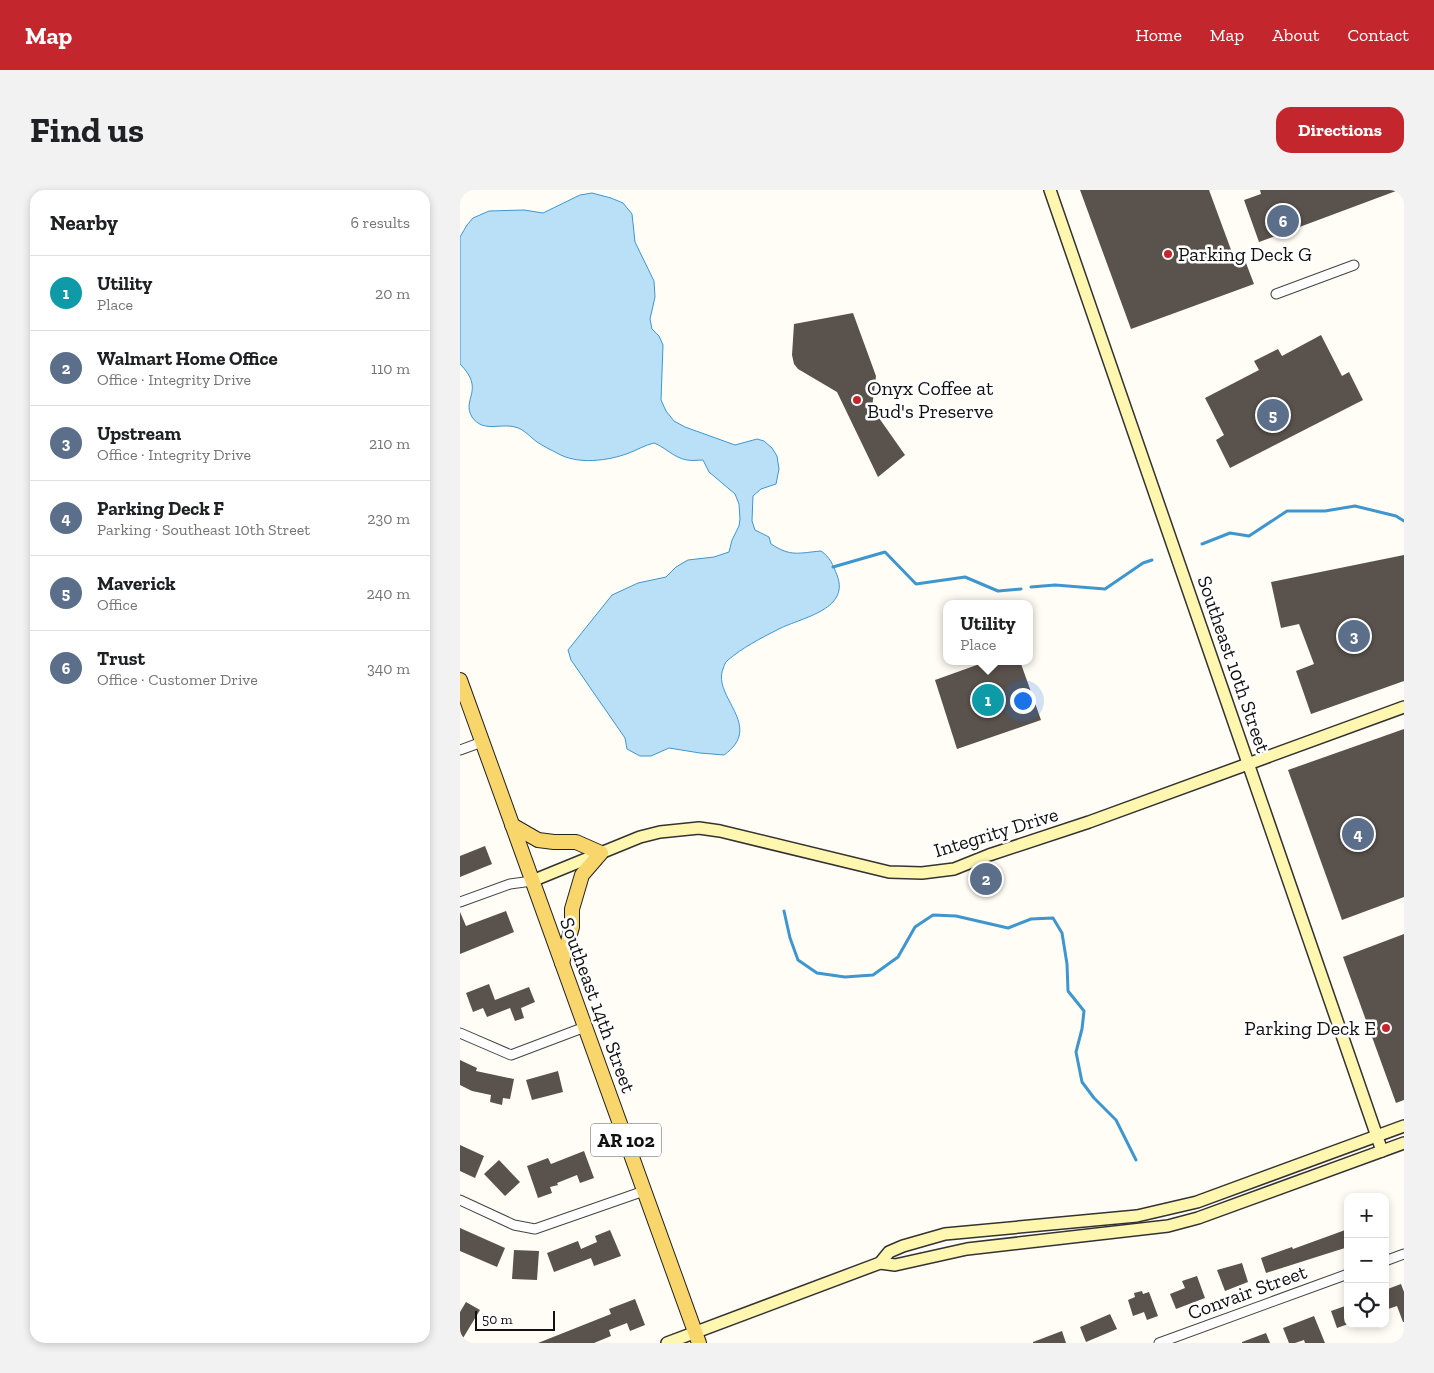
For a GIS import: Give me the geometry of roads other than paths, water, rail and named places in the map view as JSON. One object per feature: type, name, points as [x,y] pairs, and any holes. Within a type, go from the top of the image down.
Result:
[{"type":"main road","name":"Southeast 14th Street","points":[[460,680],[697,1338]]},
{"type":"main road","points":[[512,825],[538,840],[576,842],[601,853],[582,875],[572,908],[572,927],[562,962]]},
{"type":"street","name":"Southeast 10th Street","points":[[1050,190],[1382,1151]]},
{"type":"street","points":[[1276,294],[1354,266]]},
{"type":"street","name":"Integrity Drive","points":[[532,881],[640,837],[660,832],[699,828],[720,831],[890,872],[922,873],[954,869],[1404,707]]},
{"type":"street","points":[[460,750],[482,742]]},
{"type":"street","points":[[460,902],[510,884],[532,881]]},
{"type":"street","points":[[460,1033],[511,1055],[585,1027]]},
{"type":"street","points":[[880,1263],[889,1252],[945,1234],[1137,1216],[1197,1202],[1404,1126]]},
{"type":"street","points":[[667,1343],[697,1338],[880,1263],[895,1264],[966,1249],[1168,1226],[1198,1218],[1404,1143]]},
{"type":"street","points":[[460,1200],[514,1225],[535,1229],[644,1191]]},
{"type":"street","points":[[1389,1260],[1404,1254]]},
{"type":"street","name":"Convair Street","points":[[1159,1343],[1344,1275]]},
{"type":"water","points":[[592,193],[623,203],[632,214],[635,242],[654,281],[655,297],[650,319],[652,329],[659,336],[663,345],[661,400],[666,411],[674,421],[685,427],[735,445],[757,439],[764,441],[772,448],[777,456],[779,469],[776,484],[761,489],[753,496],[752,521],[755,530],[769,537],[771,544],[784,551],[800,553],[821,551],[833,565],[837,575],[839,587],[836,597],[830,605],[820,612],[758,640],[739,651],[725,663],[722,680],[724,690],[739,722],[740,733],[735,744],[724,755],[669,748],[651,756],[640,756],[627,749],[625,738],[571,660],[568,650],[612,595],[638,583],[666,577],[676,567],[688,560],[714,557],[729,552],[740,519],[739,504],[735,494],[709,472],[703,460],[682,459],[654,443],[629,453],[602,460],[574,459],[565,457],[544,446],[518,428],[481,425],[476,422],[469,411],[472,393],[471,381],[468,373],[460,364],[460,237],[473,218],[489,211],[524,210],[543,213],[580,195]]},
{"type":"waterway","points":[[1202,544],[1230,533],[1249,536],[1287,511],[1325,511],[1355,506],[1396,516],[1404,521]]},
{"type":"waterway","points":[[833,567],[885,552],[916,584],[965,577],[998,591],[1021,589]]},
{"type":"waterway","points":[[1031,587],[1055,585],[1105,589],[1143,563],[1152,560]]},
{"type":"waterway","points":[[784,911],[790,938],[798,960],[817,973],[845,977],[873,975],[898,957],[915,927],[933,915],[956,916],[1008,928],[1031,919],[1053,918],[1062,933],[1067,964],[1068,991],[1084,1011],[1076,1052],[1082,1082],[1094,1098],[1116,1120],[1136,1160]]},
{"type":"place","name":"Trust","points":[[1283,221]]},
{"type":"place","name":"Parking Deck G","points":[[1168,254]]},
{"type":"place","name":"Onyx Coffee at Bud's Preserve","points":[[857,400]]},
{"type":"place","name":"Maverick","points":[[1273,415]]},
{"type":"place","name":"Upstream","points":[[1354,636]]},
{"type":"place","name":"Utility","points":[[988,700]]},
{"type":"place","name":"Parking Deck F","points":[[1358,834]]},
{"type":"place","name":"Walmart Home Office","points":[[986,879]]},
{"type":"place","name":"Parking Deck E","points":[[1386,1028]]}]
